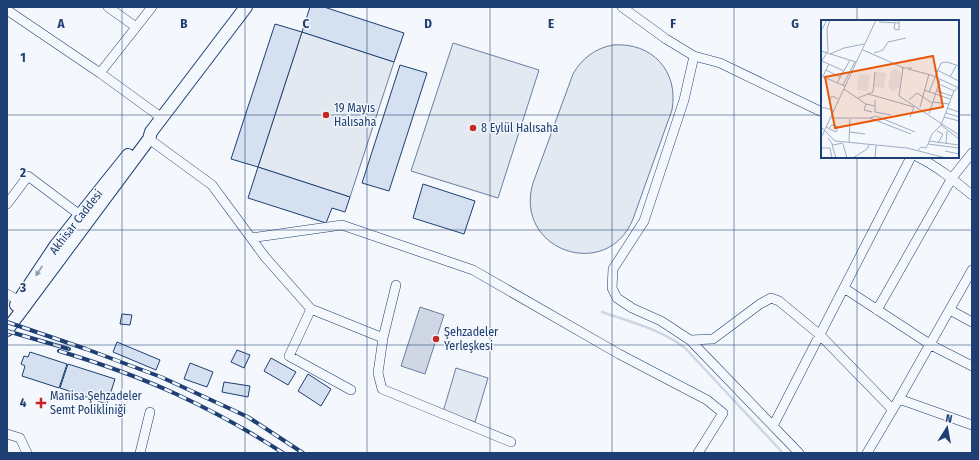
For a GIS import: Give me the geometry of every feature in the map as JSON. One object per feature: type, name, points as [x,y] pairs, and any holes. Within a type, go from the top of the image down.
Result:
[{"type":"main road","name":"Akhisar Caddesi","points":[[7,317],[22,303],[56,245],[84,218],[143,136],[150,136],[246,7]]},
{"type":"main road","points":[[7,330],[22,303]]},
{"type":"street","points":[[108,7],[136,27]]},
{"type":"street","points":[[100,73],[152,7]]},
{"type":"street","points":[[622,7],[666,39],[694,56],[720,63],[821,112]]},
{"type":"street","points":[[7,10],[100,73],[162,118]]},
{"type":"street","points":[[694,56],[684,100],[644,221],[613,270],[612,288],[617,298],[632,308],[661,321],[690,340],[799,453]]},
{"type":"street","points":[[150,136],[212,185],[265,257],[311,308],[384,338]]},
{"type":"street","points":[[877,310],[952,178],[972,153]]},
{"type":"street","points":[[773,426],[910,158]]},
{"type":"street","points":[[920,158],[931,163],[972,195]]},
{"type":"street","points":[[7,204],[28,176],[84,218]]},
{"type":"street","points":[[250,238],[342,225],[473,270],[619,354],[707,400],[723,413],[698,453]]},
{"type":"street","points":[[867,453],[931,345],[972,270]]},
{"type":"street","points":[[396,285],[378,373],[382,389],[511,442]]},
{"type":"street","points":[[844,288],[931,345],[972,366]]},
{"type":"street","points":[[7,294],[22,303]]},
{"type":"street","points":[[690,340],[713,340],[760,304],[771,298],[779,302],[820,335],[892,409]]},
{"type":"street","points":[[311,308],[289,356],[351,390]]},
{"type":"street","points":[[950,310],[972,322]]},
{"type":"street","points":[[899,399],[972,425]]},
{"type":"street","points":[[140,453],[150,412]]},
{"type":"street","points":[[7,434],[20,438],[27,453]]},
{"type":"shaded area","name":"19 Mayıs Halısaha","points":[[302,32],[394,62],[350,197],[258,167]]},
{"type":"shaded area","name":"8 Eylül Halısaha","points":[[453,43],[539,70],[498,198],[411,171]]},
{"type":"shaded area","points":[[613,45],[627,45],[640,48],[651,54],[660,62],[667,72],[671,83],[673,96],[672,110],[633,219],[620,239],[604,250],[585,253],[566,250],[549,241],[537,226],[530,206],[533,183],[573,74],[581,63],[595,51]]},
{"type":"shaded area","points":[[420,307],[444,315],[425,374],[401,366]]},
{"type":"shaded area","points":[[456,368],[488,378],[475,422],[443,412]]},
{"type":"building","points":[[310,7],[324,7],[404,33],[394,62],[302,32]]},
{"type":"building","points":[[275,24],[302,32],[258,167],[231,159]]},
{"type":"building","points":[[400,65],[427,73],[389,191],[362,183]]},
{"type":"building","points":[[258,167],[350,197],[345,212],[332,208],[326,223],[248,198]]},
{"type":"building","points":[[423,184],[475,201],[464,234],[413,218]]},
{"type":"building","points":[[122,314],[132,315],[130,325],[120,324]]},
{"type":"building","points":[[117,342],[160,360],[156,370],[113,352]]},
{"type":"building","points":[[237,350],[250,355],[244,368],[231,362]]},
{"type":"building","points":[[30,352],[67,364],[59,388],[22,376],[25,366],[21,364],[24,356],[28,357]]},
{"type":"building","points":[[271,358],[296,372],[288,385],[264,371]]},
{"type":"building","points":[[190,363],[213,372],[207,387],[184,379]]},
{"type":"building","points":[[68,364],[115,379],[107,404],[60,388]]},
{"type":"building","points":[[308,374],[331,389],[321,406],[298,391]]},
{"type":"building","points":[[224,382],[250,386],[248,397],[222,392]]},
{"type":"waterway","points":[[602,312],[656,331],[676,341],[685,348],[783,453]]},
{"type":"railway","points":[[7,322],[161,377],[248,417],[303,453]]},
{"type":"railway","points":[[7,331],[69,349]]},
{"type":"railway","points":[[59,351],[119,371],[176,394],[204,407],[283,453]]},
{"type":"place","name":"19 Mayıs Halısaha","points":[[326,115]]},
{"type":"place","name":"8 Eylül Halısaha","points":[[473,128]]},
{"type":"place","name":"Şehzadeler Yerleşkesi","points":[[436,339]]},
{"type":"place","name":"Manisa Şehzadeler Semt Polikliniği","points":[[41,403]]}]
